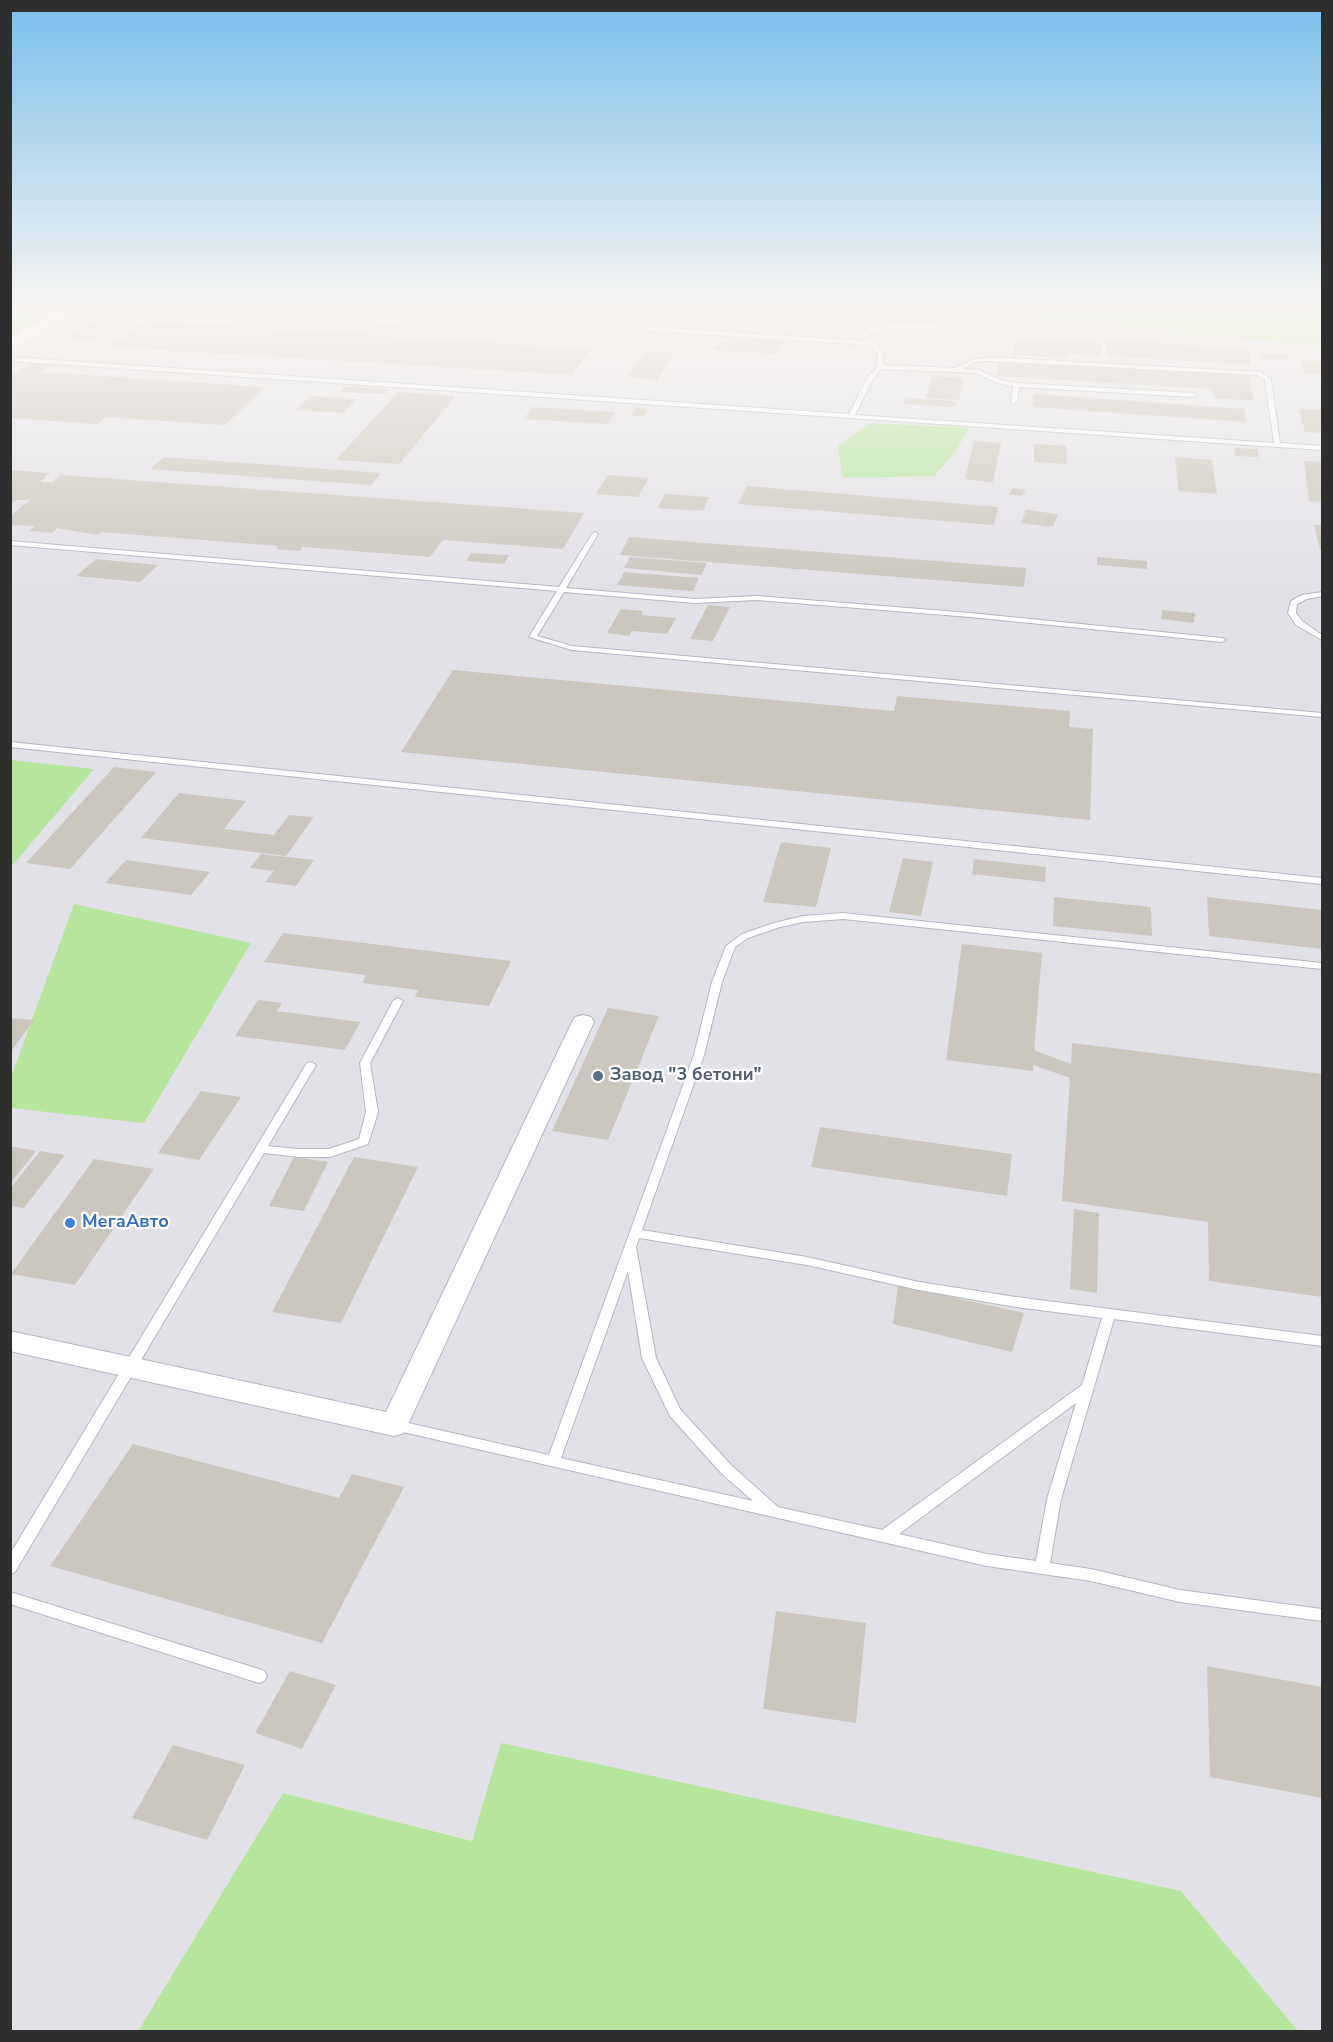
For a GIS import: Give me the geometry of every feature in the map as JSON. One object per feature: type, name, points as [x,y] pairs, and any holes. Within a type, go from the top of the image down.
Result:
[{"type":"street","points":[[10,1341],[394,1425],[583,1022]]},
{"type":"lane","points":[[634,401],[1323,448]]},
{"type":"lane","points":[[851,416],[858,401]]},
{"type":"lane","points":[[1271,401],[1277,445]]},
{"type":"lane","points":[[595,534],[533,637],[572,648],[1323,715]]},
{"type":"lane","points":[[10,543],[696,601],[757,598],[970,615],[1222,640]]},
{"type":"lane","points":[[1323,594],[1305,597],[1294,603],[1292,613],[1299,623],[1323,638]]},
{"type":"lane","points":[[10,744],[1323,881]]},
{"type":"lane","points":[[553,1462],[699,1055],[717,982],[731,946],[745,936],[803,919],[843,916],[1323,966]]},
{"type":"lane","points":[[261,1149],[299,1154],[330,1153],[364,1141],[372,1112],[365,1063],[398,1001]]},
{"type":"lane","points":[[10,1568],[132,1367],[310,1065]]},
{"type":"lane","points":[[632,1239],[807,1261],[930,1288],[1109,1316],[1323,1341]]},
{"type":"lane","points":[[632,1239],[650,1358],[675,1412],[726,1469],[775,1513]]},
{"type":"lane","points":[[1042,1568],[1054,1499],[1109,1316]]},
{"type":"lane","points":[[884,1537],[1088,1386]]},
{"type":"lane","points":[[394,1425],[987,1560],[1091,1575],[1180,1596],[1323,1615]]},
{"type":"lane","points":[[10,1598],[259,1676]]},
{"type":"shaded area","points":[[11,401],[1322,401],[1322,2031],[1298,2031],[1181,1891],[501,1744],[473,1841],[283,1793],[138,2031],[11,2032]]},
{"type":"green space","points":[[870,423],[969,428],[955,452],[934,476],[842,478],[838,446]]},
{"type":"green space","points":[[10,760],[94,769],[11,867]]},
{"type":"green space","points":[[74,904],[251,943],[144,1123],[11,1108],[10,1080]]},
{"type":"green space","points":[[501,1743],[1181,1891],[1298,2031],[138,2031],[283,1793],[472,1841]]},
{"type":"building","points":[[10,401],[251,401],[225,425],[106,417],[97,424],[10,418],[12,410],[10,410]]},
{"type":"building","points":[[305,401],[355,401],[343,413],[296,410]]},
{"type":"building","points":[[390,401],[452,401],[399,464],[336,460]]},
{"type":"building","points":[[905,401],[956,401],[955,407],[904,404]]},
{"type":"building","points":[[1033,401],[1136,401],[1244,409],[1246,422],[1032,407]]},
{"type":"building","points":[[532,407],[615,412],[608,424],[524,419]]},
{"type":"building","points":[[636,408],[648,409],[644,417],[631,416]]},
{"type":"building","points":[[1299,409],[1322,410],[1322,433],[1305,432]]},
{"type":"building","points":[[974,441],[1001,443],[993,482],[965,479]]},
{"type":"building","points":[[1034,444],[1066,446],[1067,464],[1034,462]]},
{"type":"building","points":[[1234,448],[1257,449],[1259,457],[1235,456]]},
{"type":"building","points":[[164,457],[381,473],[371,485],[150,469]]},
{"type":"building","points":[[1175,457],[1212,460],[1217,494],[1179,491]]},
{"type":"building","points":[[1304,461],[1322,462],[1322,502],[1309,501]]},
{"type":"building","points":[[10,470],[50,473],[40,482],[52,482],[61,475],[584,513],[563,549],[443,540],[430,557],[303,547],[300,551],[276,549],[278,546],[101,532],[98,535],[57,528],[52,533],[29,531],[35,526],[10,525],[10,516],[30,500],[17,500],[10,505]]},
{"type":"building","points":[[608,475],[649,478],[638,497],[596,494]]},
{"type":"building","points":[[747,486],[998,507],[994,525],[738,504]]},
{"type":"building","points":[[1013,488],[1026,490],[1022,496],[1009,494]]},
{"type":"building","points":[[665,494],[709,497],[703,511],[658,508]]},
{"type":"building","points":[[1026,510],[1058,514],[1053,527],[1021,523]]},
{"type":"building","points":[[1314,525],[1322,525],[1322,550],[1320,550]]},
{"type":"building","points":[[629,537],[1026,568],[1024,587],[620,555]]},
{"type":"building","points":[[471,553],[509,555],[504,564],[466,561]]},
{"type":"building","points":[[630,557],[707,563],[701,575],[624,568]]},
{"type":"building","points":[[1097,557],[1147,561],[1147,569],[1097,565]]},
{"type":"building","points":[[96,559],[158,565],[140,582],[76,576]]},
{"type":"building","points":[[624,572],[699,578],[693,591],[617,585]]},
{"type":"building","points":[[708,605],[730,607],[713,641],[690,639]]},
{"type":"building","points":[[621,609],[643,611],[641,615],[676,618],[667,634],[632,631],[629,636],[607,633]]},
{"type":"building","points":[[1162,610],[1195,613],[1194,623],[1161,619]]},
{"type":"building","points":[[453,670],[894,711],[897,696],[1070,711],[1069,727],[1093,729],[1090,820],[401,752]]},
{"type":"building","points":[[114,767],[156,772],[70,869],[26,863]]},
{"type":"building","points":[[179,793],[246,801],[224,829],[274,835],[289,815],[314,817],[286,856],[141,838]]},
{"type":"building","points":[[781,842],[831,848],[816,907],[763,902]]},
{"type":"building","points":[[261,854],[314,860],[296,886],[265,882],[274,871],[250,868]]},
{"type":"building","points":[[903,858],[933,862],[921,916],[889,912]]},
{"type":"building","points":[[974,859],[1046,867],[1045,882],[972,874]]},
{"type":"building","points":[[126,860],[210,872],[191,895],[105,883]]},
{"type":"building","points":[[1054,897],[1151,907],[1152,936],[1053,926]]},
{"type":"building","points":[[1207,897],[1322,910],[1322,949],[1209,936]]},
{"type":"building","points":[[283,933],[511,961],[489,1006],[415,997],[418,990],[362,983],[366,975],[264,962]]},
{"type":"building","points":[[962,944],[1042,953],[1034,1050],[1071,1064],[1072,1043],[1322,1074],[1322,1297],[1209,1281],[1208,1222],[1062,1201],[1070,1078],[1033,1065],[1033,1071],[946,1060]]},
{"type":"building","points":[[258,1000],[282,1003],[277,1011],[360,1022],[345,1050],[235,1036]]},
{"type":"building","points":[[608,1008],[659,1016],[608,1140],[552,1131]]},
{"type":"building","points":[[10,1018],[34,1020],[10,1053]]},
{"type":"building","points":[[201,1091],[241,1097],[199,1160],[158,1153]]},
{"type":"building","points":[[820,1127],[1012,1154],[1007,1196],[811,1167]]},
{"type":"building","points":[[10,1146],[36,1151],[10,1184]]},
{"type":"building","points":[[40,1151],[65,1155],[24,1208],[10,1206],[10,1189]]},
{"type":"building","points":[[294,1157],[328,1162],[304,1211],[269,1206]]},
{"type":"building","points":[[354,1157],[418,1167],[341,1323],[272,1312]]},
{"type":"building","points":[[94,1159],[154,1169],[75,1285],[11,1274]]},
{"type":"building","points":[[1074,1209],[1099,1213],[1097,1293],[1070,1289]]},
{"type":"building","points":[[898,1285],[1024,1313],[1012,1352],[893,1324]]},
{"type":"building","points":[[133,1444],[339,1498],[352,1474],[404,1487],[322,1643],[50,1566]]},
{"type":"building","points":[[776,1611],[866,1623],[856,1723],[763,1709]]},
{"type":"building","points":[[1207,1666],[1322,1687],[1322,1798],[1210,1777]]},
{"type":"building","points":[[290,1671],[336,1685],[302,1749],[255,1733]]},
{"type":"building","points":[[173,1745],[245,1765],[207,1840],[132,1818]]},
{"type":"place","name":"Завод \"3 бетони\"","points":[[598,1076]]},
{"type":"place","name":"МегаАвто","points":[[70,1223]]}]
